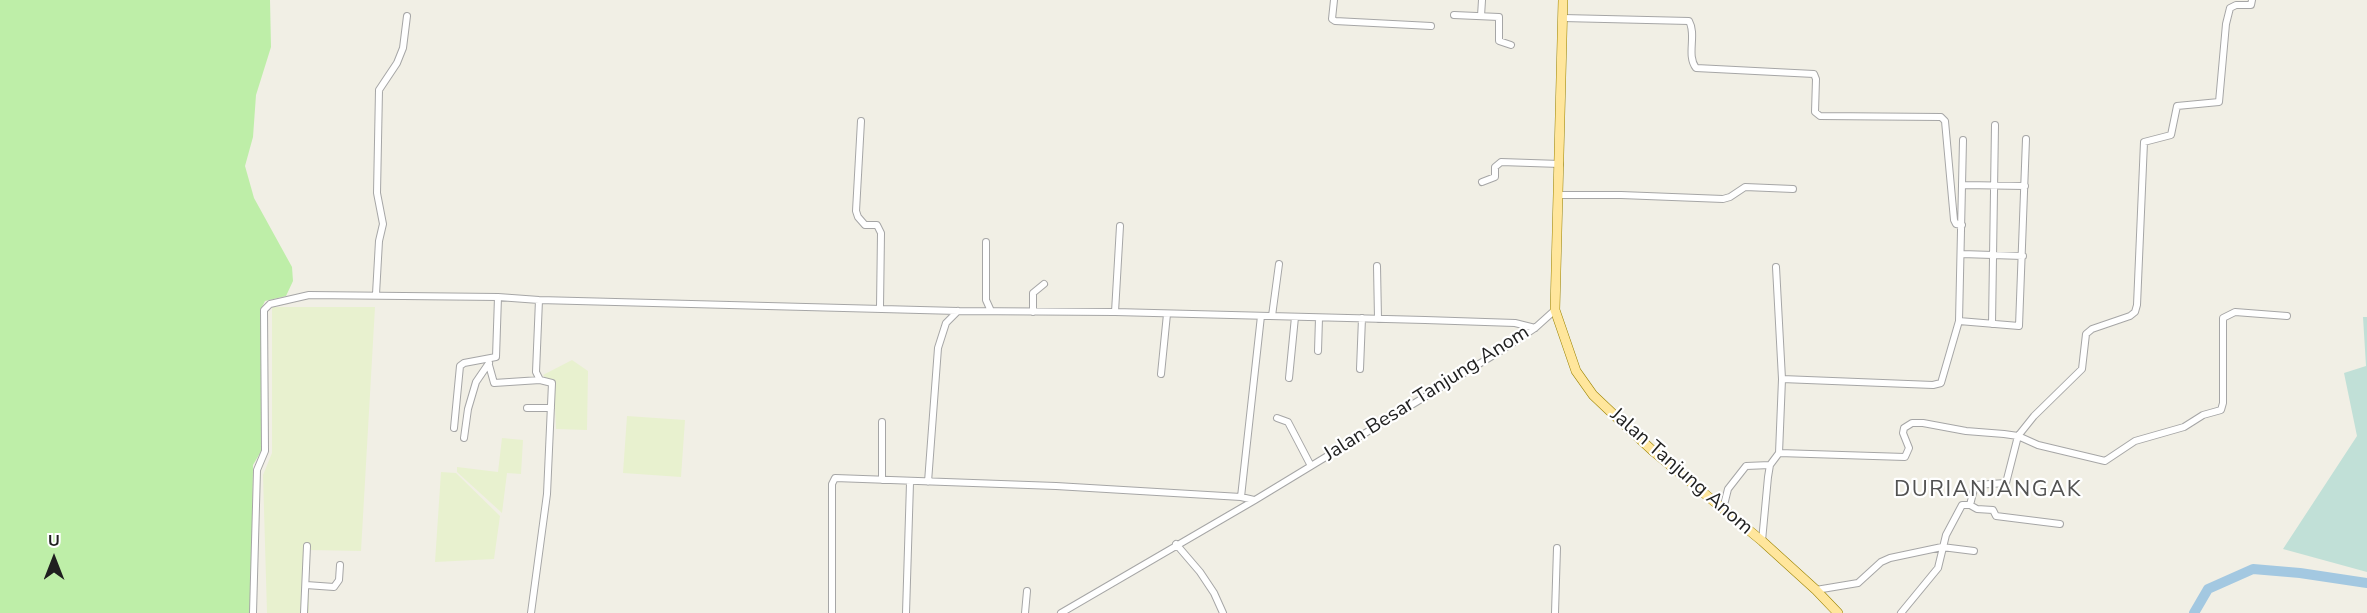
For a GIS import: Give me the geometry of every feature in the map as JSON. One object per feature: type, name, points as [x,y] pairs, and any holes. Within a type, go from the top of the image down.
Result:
[{"type":"main road","points":[[1555,310],[1563,0]]},
{"type":"main road","name":"Jalan Tanjung Anom","points":[[1555,310],[1576,371],[1593,395],[1654,452],[1816,590],[1838,613]]},
{"type":"street","points":[[1334,0],[1332,19],[1335,21],[1431,26]]},
{"type":"street","points":[[1481,16],[1482,0]]},
{"type":"street","points":[[1970,505],[1975,485],[2006,483],[2018,436],[2034,416],[2082,369],[2086,334],[2092,328],[2130,316],[2135,312],[2144,142],[2171,135],[2177,106],[2219,102],[2226,24],[2230,8],[2236,5],[2251,5],[2252,0]]},
{"type":"street","points":[[1454,15],[1499,17],[1499,41],[1511,45]]},
{"type":"street","points":[[376,294],[379,241],[383,224],[377,192],[379,90],[397,63],[403,48],[407,16]]},
{"type":"street","points":[[1563,18],[1689,21],[1692,28],[1692,62],[1696,68],[1814,74],[1816,78],[1815,112],[1820,116],[1941,117],[1945,121],[1954,220],[1956,224],[1962,225]]},
{"type":"street","points":[[861,120],[856,211],[865,225],[877,225],[882,233],[880,308]]},
{"type":"street","points":[[1992,324],[1996,186],[1995,125]]},
{"type":"street","points":[[1959,321],[2019,326],[2026,139]]},
{"type":"street","points":[[1782,379],[1940,384],[1959,321],[1964,185],[1963,140]]},
{"type":"street","points":[[1482,182],[1495,177],[1495,167],[1501,162],[1560,164]]},
{"type":"street","points":[[1964,185],[2025,186]]},
{"type":"street","points":[[1559,195],[1723,199],[1745,187],[1793,189]]},
{"type":"street","points":[[1116,312],[1120,226]]},
{"type":"street","points":[[986,242],[986,300],[991,311]]},
{"type":"street","points":[[1962,254],[2023,256]]},
{"type":"street","points":[[1272,316],[1279,264]]},
{"type":"street","points":[[1377,267],[1378,318]]},
{"type":"street","points":[[1762,542],[1770,465],[1779,453],[1782,379],[1776,267]]},
{"type":"street","points":[[1033,312],[1033,293],[1044,284]]},
{"type":"street","points":[[253,613],[256,470],[265,451],[264,310],[270,304],[309,295],[376,294],[958,311],[1378,318],[1515,323],[1535,328]]},
{"type":"street","points":[[464,438],[468,409],[476,382],[489,362],[496,357],[498,350],[498,297]]},
{"type":"street","points":[[539,300],[536,372],[540,380]]},
{"type":"street","name":"Jalan Besar Tanjung Anom","points":[[1060,613],[1311,466],[1535,328],[1555,310]]},
{"type":"street","points":[[928,482],[938,348],[946,323],[950,316],[958,311]]},
{"type":"street","points":[[1779,453],[1905,458],[1909,448],[1903,433],[1904,428],[1912,423],[1923,423],[1966,431],[2018,436],[2038,445],[2105,461],[2135,441],[2184,427],[2204,415],[2221,410],[2223,404],[2223,318],[2235,312],[2287,316]]},
{"type":"street","points":[[1161,374],[1167,314]]},
{"type":"street","points":[[1240,497],[1261,316]]},
{"type":"street","points":[[1288,378],[1294,317]]},
{"type":"street","points":[[1318,351],[1319,318]]},
{"type":"street","points":[[1360,369],[1362,318]]},
{"type":"street","points":[[489,362],[494,383],[540,380],[552,383],[547,494],[531,613]]},
{"type":"street","points":[[454,428],[460,366],[464,363],[489,362]]},
{"type":"street","points":[[527,408],[550,408]]},
{"type":"street","points":[[1277,418],[1288,422],[1311,466]]},
{"type":"street","points":[[882,422],[882,480]]},
{"type":"street","points":[[1723,509],[1728,489],[1746,466],[1770,465]]},
{"type":"street","points":[[832,613],[832,481],[835,478],[910,483],[1056,486],[1240,497],[1255,500]]},
{"type":"street","points":[[906,613],[910,483]]},
{"type":"street","points":[[1901,613],[1938,568],[1942,547],[1960,508],[1964,505],[1993,510],[1996,516],[2060,524]]},
{"type":"street","points":[[1176,544],[1200,572],[1214,593],[1223,613]]},
{"type":"street","points":[[304,613],[308,546]]},
{"type":"street","points":[[1816,590],[1858,583],[1881,562],[1890,558],[1942,547],[1974,551]]},
{"type":"street","points":[[1556,613],[1557,548]]},
{"type":"street","points":[[306,585],[334,587],[339,580],[340,565]]},
{"type":"street","points":[[1025,613],[1027,591]]},
{"type":"green space","points":[[0,0],[270,0],[271,47],[256,95],[253,137],[245,166],[254,198],[292,267],[293,281],[286,296],[265,301],[261,309],[263,448],[253,465],[251,613],[0,613]]},
{"type":"green space","points":[[272,307],[375,307],[361,551],[309,550],[309,613],[267,613],[263,475],[272,453]]},
{"type":"green space","points":[[572,360],[588,371],[587,430],[556,429],[554,383],[543,375]]},
{"type":"green space","points":[[627,416],[685,420],[681,477],[623,473]]},
{"type":"green space","points":[[502,438],[523,440],[521,474],[507,473],[502,513],[457,472],[457,467],[498,472]]},
{"type":"green space","points":[[441,472],[456,473],[500,516],[494,559],[435,562]]},
{"type":"shaded area","points":[[2363,317],[2367,317],[2367,572],[2283,549],[2357,436],[2344,373],[2366,366]]},
{"type":"waterway","points":[[2194,613],[2208,589],[2253,569],[2367,583]]},
{"type":"district","name":"DURIANJANGAK","points":[[1988,491]]}]
